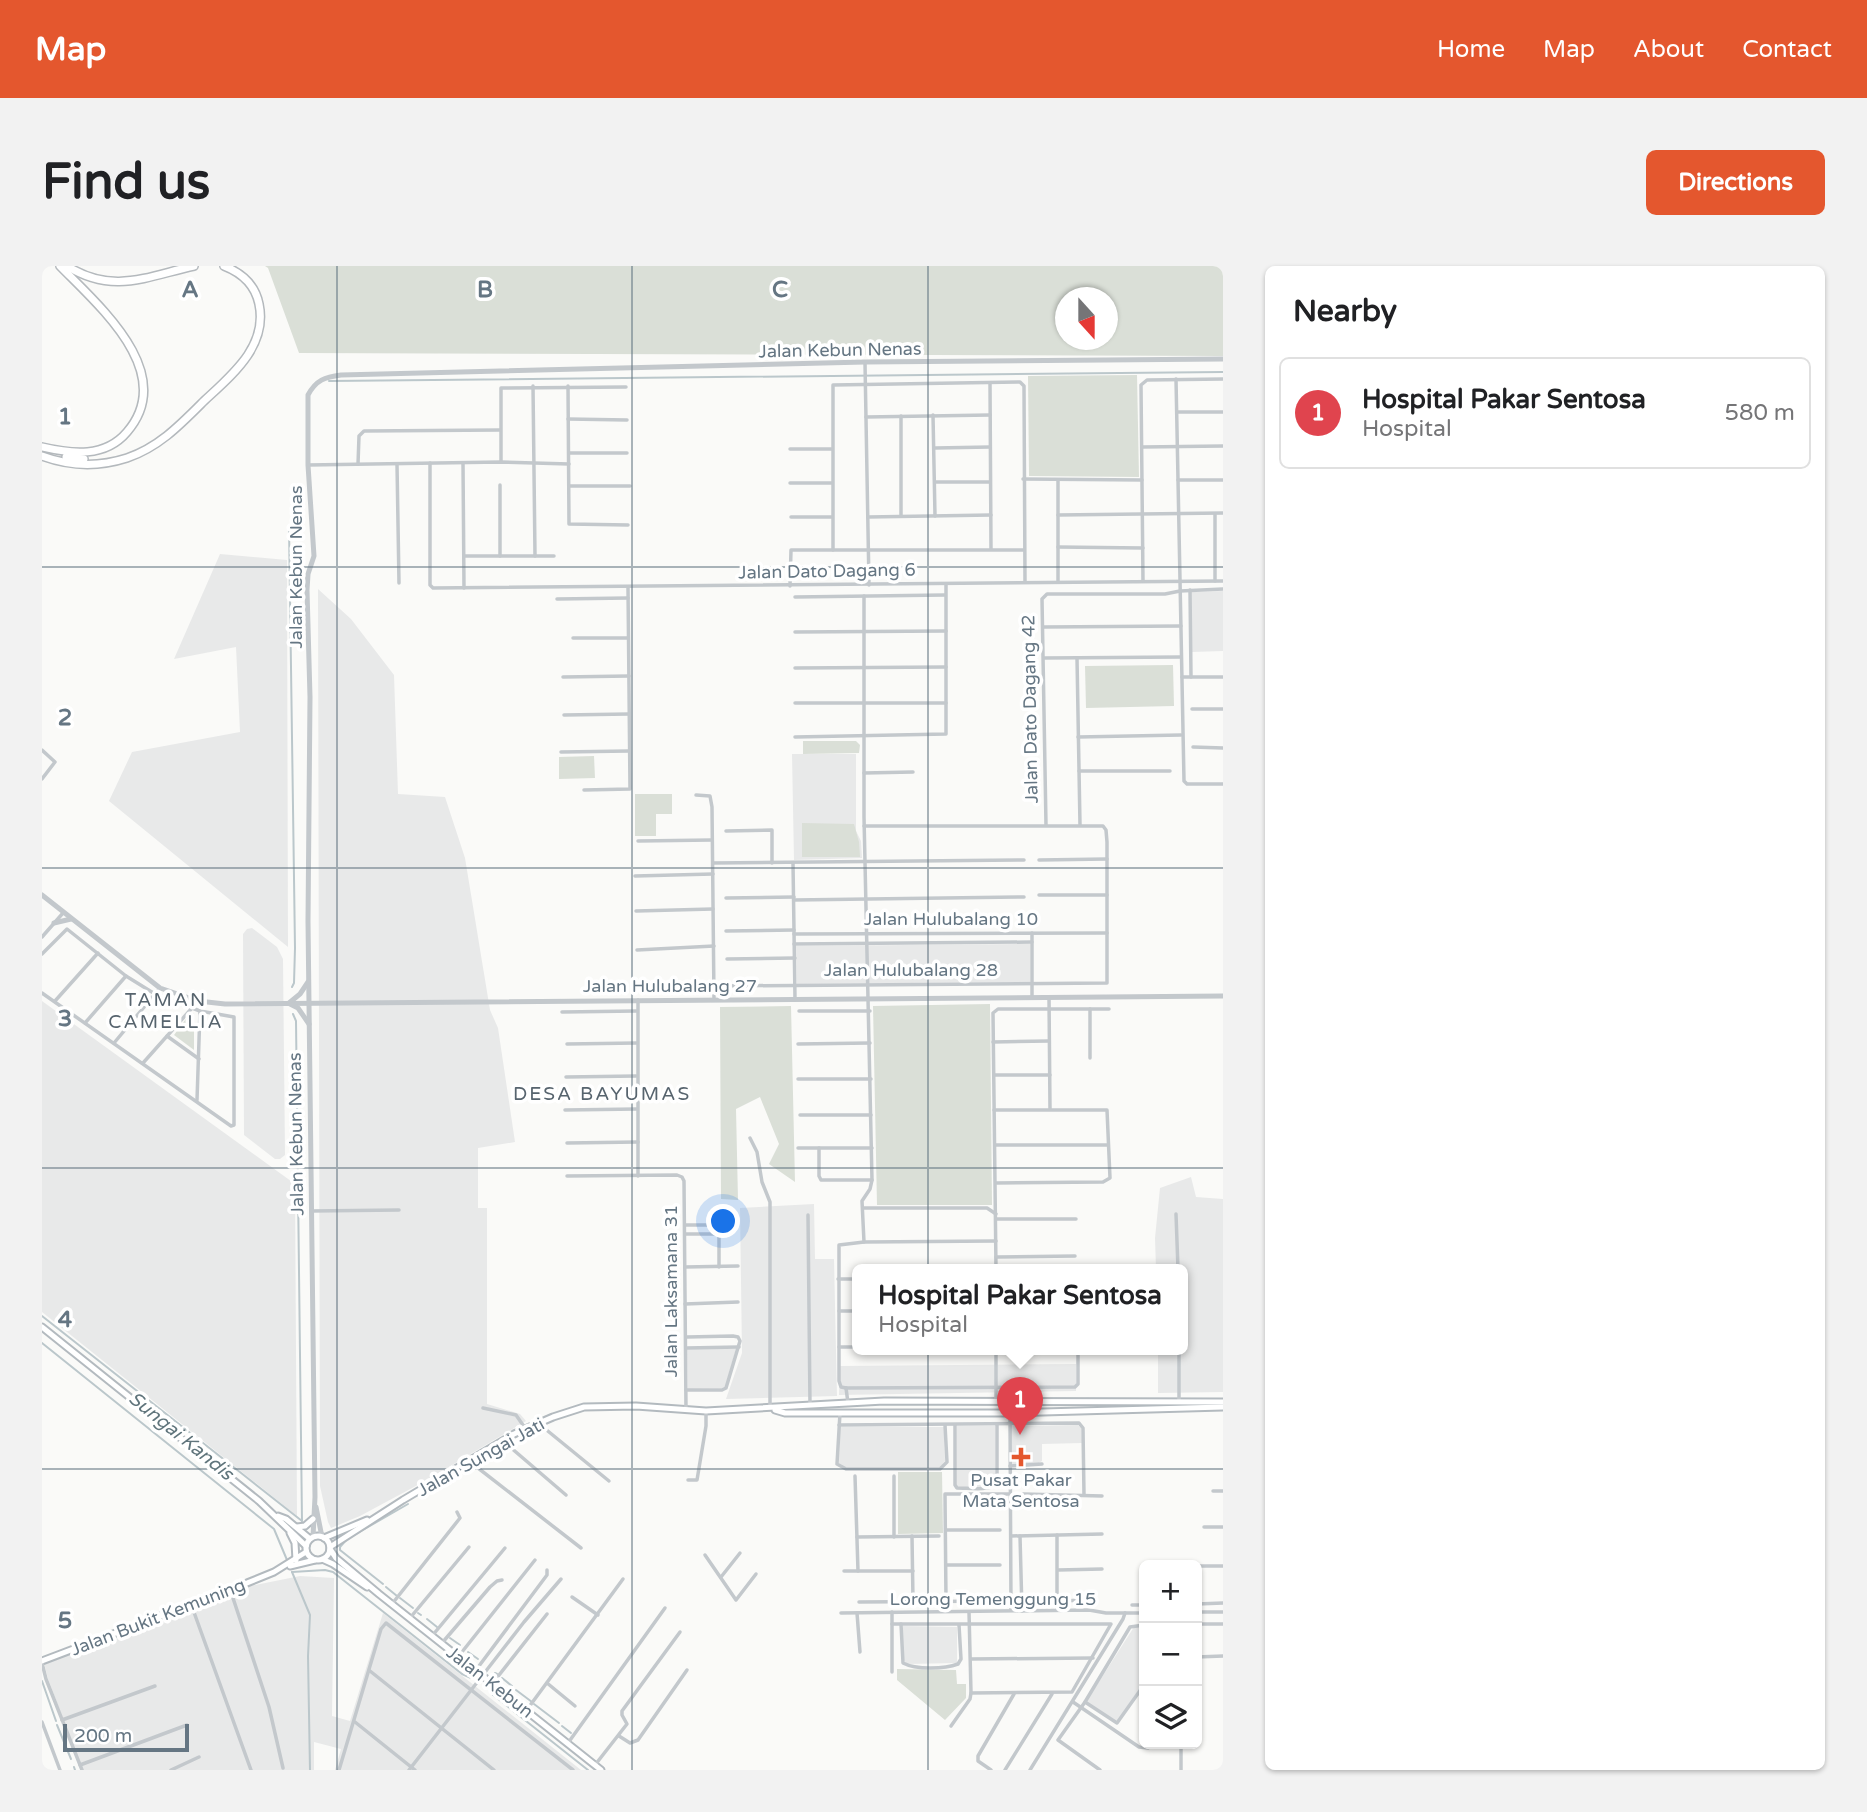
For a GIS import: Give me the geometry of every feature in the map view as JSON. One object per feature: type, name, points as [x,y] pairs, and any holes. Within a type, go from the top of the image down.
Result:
[{"type":"highway","points":[[65,266],[90,276],[122,282],[153,278],[194,266]]},
{"type":"highway","points":[[42,451],[88,453],[102,449],[125,434],[142,408],[145,385],[133,350],[101,307],[65,266]]},
{"type":"highway","points":[[42,451],[85,464],[118,460],[152,446],[229,377],[253,348],[259,334],[261,316],[253,288],[240,274],[224,266]]},
{"type":"highway","points":[[42,451],[61,457],[84,459]]},
{"type":"main road","points":[[43,1328],[275,1514],[311,1538],[323,1537],[377,1517]]},
{"type":"main road","points":[[993,1413],[970,1407],[972,1404],[994,1400]]},
{"type":"main road","name":"Jalan Sungai Jati","points":[[319,1560],[330,1548],[469,1461],[525,1429],[573,1410],[597,1406],[636,1406],[706,1411],[912,1401],[1223,1402]]},
{"type":"main road","points":[[911,1413],[937,1410],[939,1406],[912,1401]]},
{"type":"main road","name":"Jalan Sungai Jati","points":[[771,1409],[785,1413],[1010,1413],[1223,1407]]},
{"type":"main road","points":[[275,1514],[306,1549],[311,1538]]},
{"type":"main road","points":[[297,1527],[305,1526],[313,1519]]},
{"type":"main road","points":[[282,1523],[295,1543],[296,1560]]},
{"type":"main road","name":"Jalan Kebun","points":[[323,1537],[336,1558],[601,1770]]},
{"type":"main road","name":"Jalan Kebun","points":[[306,1549],[319,1560],[333,1564],[379,1594]]},
{"type":"main road","name":"Jalan Bukit Kemuning","points":[[274,1572],[296,1560],[306,1549]]},
{"type":"main road","name":"Jalan Bukit Kemuning","points":[[42,1662],[274,1572],[319,1560]]},
{"type":"street","name":"Jalan Kebun Nenas","points":[[311,1538],[315,1497],[307,590],[308,574],[314,556],[308,465],[308,395],[313,386],[328,376],[865,362],[1223,359]]},
{"type":"street","points":[[865,362],[869,585]]},
{"type":"street","points":[[1176,379],[1182,754],[1185,783],[1223,784]]},
{"type":"street","points":[[1143,581],[1141,385],[1147,380],[1223,379]]},
{"type":"street","points":[[990,383],[991,549]]},
{"type":"street","points":[[832,550],[833,385],[1023,384],[1025,582]]},
{"type":"street","points":[[533,386],[536,556]]},
{"type":"street","points":[[568,386],[569,524],[628,524]]},
{"type":"street","points":[[501,463],[501,388],[626,387]]},
{"type":"street","points":[[1177,412],[1223,412]]},
{"type":"street","points":[[901,415],[901,516]]},
{"type":"street","points":[[933,415],[935,516]]},
{"type":"street","points":[[866,416],[990,415]]},
{"type":"street","points":[[568,419],[627,420]]},
{"type":"street","points":[[358,464],[359,436],[364,431],[500,430]]},
{"type":"street","points":[[1142,447],[1223,446]]},
{"type":"street","points":[[935,448],[990,447]]},
{"type":"street","points":[[790,449],[832,449]]},
{"type":"street","points":[[569,453],[627,453]]},
{"type":"street","name":"Jalan Dato Dagang 6","points":[[430,463],[431,587],[790,586],[1223,580]]},
{"type":"street","points":[[463,463],[464,588]]},
{"type":"street","points":[[397,464],[399,583]]},
{"type":"street","points":[[308,465],[569,464]]},
{"type":"street","points":[[1023,479],[1142,480]]},
{"type":"street","points":[[1058,480],[1058,582]]},
{"type":"street","points":[[1178,480],[1223,480]]},
{"type":"street","points":[[935,482],[990,482]]},
{"type":"street","points":[[790,483],[832,483]]},
{"type":"street","points":[[500,485],[500,556]]},
{"type":"street","points":[[569,486],[630,486]]},
{"type":"street","points":[[1215,513],[1215,581]]},
{"type":"street","points":[[1058,515],[1223,513]]},
{"type":"street","points":[[868,517],[991,515]]},
{"type":"street","points":[[791,517],[832,517]]},
{"type":"street","points":[[1058,547],[1143,548]]},
{"type":"street","points":[[790,586],[791,550],[1024,550]]},
{"type":"street","points":[[464,556],[554,556]]},
{"type":"street","points":[[794,737],[946,734],[946,584]]},
{"type":"street","points":[[584,790],[630,789],[628,587]]},
{"type":"street","points":[[1180,591],[1223,589]]},
{"type":"street","points":[[1190,590],[1191,677]]},
{"type":"street","name":"Jalan Dato Dagang 42","points":[[1046,825],[1042,599],[1047,594],[1164,594],[1180,591]]},
{"type":"street","points":[[795,597],[946,595]]},
{"type":"street","points":[[864,596],[865,900],[872,1148],[872,1180],[862,1201],[864,1242]]},
{"type":"street","points":[[557,600],[628,598]]},
{"type":"street","points":[[1044,627],[1181,626]]},
{"type":"street","points":[[795,632],[946,631]]},
{"type":"street","points":[[573,638],[628,638]]},
{"type":"street","points":[[1044,658],[1181,657]]},
{"type":"street","points":[[1077,658],[1080,825]]},
{"type":"street","points":[[795,668],[946,667]]},
{"type":"street","points":[[564,677],[629,676]]},
{"type":"street","points":[[1182,677],[1223,677]]},
{"type":"street","points":[[795,703],[946,703]]},
{"type":"street","points":[[1192,709],[1223,709]]},
{"type":"street","points":[[564,715],[629,714]]},
{"type":"street","points":[[1079,737],[1182,736]]},
{"type":"street","points":[[1193,747],[1223,748]]},
{"type":"street","points":[[42,750],[55,762],[42,779]]},
{"type":"street","points":[[561,752],[630,751]]},
{"type":"street","points":[[1079,771],[1170,771]]},
{"type":"street","points":[[864,773],[913,772]]},
{"type":"street","points":[[696,795],[706,795],[711,799],[714,1000]]},
{"type":"street","points":[[864,826],[1102,826],[1105,828],[1107,859],[1107,933]]},
{"type":"street","points":[[726,831],[772,830],[772,863]]},
{"type":"street","points":[[638,841],[712,840]]},
{"type":"street","points":[[1039,860],[1107,859]]},
{"type":"street","points":[[713,863],[1024,860]]},
{"type":"street","points":[[793,863],[795,999]]},
{"type":"street","points":[[635,876],[713,874]]},
{"type":"street","name":"Jalan Hulubalang 27","points":[[42,895],[160,988],[190,999],[209,1002],[1223,996]]},
{"type":"street","points":[[1039,895],[1107,895]]},
{"type":"street","points":[[726,898],[865,900],[1024,897]]},
{"type":"street","points":[[54,906],[54,923]]},
{"type":"street","points":[[636,911],[713,909]]},
{"type":"street","points":[[42,937],[63,913]]},
{"type":"street","points":[[54,923],[72,919]]},
{"type":"street","points":[[42,954],[67,929],[126,976],[155,994],[200,1011],[231,1015],[235,1020],[235,1123],[231,1126],[42,993]]},
{"type":"street","name":"Jalan Hulubalang 10","points":[[726,931],[866,934],[1107,933]]},
{"type":"street","points":[[1032,933],[1032,998]]},
{"type":"street","name":"Jalan Hulubalang 28","points":[[637,989],[1107,983],[1107,933]]},
{"type":"street","name":"Jalan Hulubalang 10","points":[[794,944],[1032,942]]},
{"type":"street","points":[[637,950],[714,946]]},
{"type":"street","points":[[55,1002],[98,953]]},
{"type":"street","points":[[727,958],[795,958]]},
{"type":"street","points":[[85,1023],[126,976]]},
{"type":"street","points":[[309,979],[292,1003],[309,1024]]},
{"type":"street","points":[[114,1043],[160,988]]},
{"type":"street","points":[[1049,997],[1050,1110]]},
{"type":"street","points":[[567,1176],[638,1176],[638,1000]]},
{"type":"street","points":[[143,1063],[192,1008]]},
{"type":"street","points":[[1090,1009],[1090,1058]]},
{"type":"street","points":[[996,1264],[994,1010],[1109,1009]]},
{"type":"street","points":[[197,1101],[200,1011]]},
{"type":"street","points":[[562,1012],[637,1011]]},
{"type":"street","points":[[799,1011],[870,1011]]},
{"type":"street","points":[[167,1036],[199,1059]]},
{"type":"street","points":[[993,1042],[1049,1041]]},
{"type":"street","points":[[567,1044],[637,1043]]},
{"type":"street","points":[[798,1044],[870,1043]]},
{"type":"street","points":[[994,1075],[1049,1075]]},
{"type":"street","points":[[566,1077],[636,1076]]},
{"type":"street","points":[[798,1079],[871,1079]]},
{"type":"street","points":[[565,1110],[638,1109]]},
{"type":"street","points":[[994,1110],[1105,1109],[1108,1112],[1110,1178],[1108,1181],[996,1183]]},
{"type":"street","points":[[800,1115],[871,1115]]},
{"type":"street","points":[[750,1138],[757,1152],[762,1182],[770,1202],[771,1409]]},
{"type":"street","points":[[567,1143],[638,1142]]},
{"type":"street","points":[[995,1145],[1109,1145]]},
{"type":"street","points":[[798,1148],[872,1148]]},
{"type":"street","points":[[818,1148],[821,1180],[872,1180]]},
{"type":"street","name":"Jalan Laksamana 31","points":[[638,1176],[677,1175],[684,1181],[686,1411]]},
{"type":"street","points":[[863,1208],[987,1208],[996,1217],[1076,1219]]},
{"type":"street","points":[[311,1211],[399,1210]]},
{"type":"street","points":[[1176,1214],[1178,1264]]},
{"type":"street","points":[[808,1215],[810,1405]]},
{"type":"street","points":[[685,1224],[719,1225],[719,1267]]},
{"type":"street","points":[[685,1234],[719,1234]]},
{"type":"street","points":[[996,1241],[864,1242],[839,1245],[841,1387],[1075,1387],[1078,1384],[1078,1355]]},
{"type":"street","points":[[996,1257],[1076,1256]]},
{"type":"street","points":[[685,1268],[738,1266]]},
{"type":"street","points":[[838,1279],[852,1279]]},
{"type":"street","points":[[685,1304],[738,1302]]},
{"type":"street","points":[[839,1311],[852,1311]]},
{"type":"street","points":[[686,1337],[733,1336],[740,1341],[728,1383],[722,1390],[686,1391]]},
{"type":"street","points":[[686,1348],[739,1347]]},
{"type":"street","points":[[839,1347],[852,1347]]},
{"type":"street","points":[[994,1400],[996,1355]]},
{"type":"street","points":[[1179,1355],[1179,1402]]},
{"type":"street","points":[[846,1388],[848,1403]]},
{"type":"street","points":[[483,1408],[516,1415],[525,1429]]},
{"type":"street","points":[[688,1480],[697,1480],[706,1411]]},
{"type":"street","points":[[839,1412],[837,1464],[840,1467],[940,1469],[947,1462],[945,1425]]},
{"type":"street","points":[[1010,1413],[1011,1611]]},
{"type":"street","points":[[538,1423],[609,1481]]},
{"type":"street","points":[[839,1425],[1079,1423],[1083,1428],[1084,1495]]},
{"type":"street","points":[[955,1425],[955,1485],[957,1488],[977,1489],[993,1488],[997,1485],[997,1424]]},
{"type":"street","points":[[503,1441],[566,1495]]},
{"type":"street","points":[[469,1461],[580,1548]]},
{"type":"street","points":[[1010,1466],[1042,1464]]},
{"type":"street","points":[[855,1476],[858,1571]]},
{"type":"street","points":[[894,1476],[894,1537]]},
{"type":"street","points":[[1213,1491],[1223,1491]]},
{"type":"street","points":[[946,1601],[945,1494],[1010,1494]]},
{"type":"street","points":[[1023,1494],[1102,1496]]},
{"type":"street","points":[[315,1497],[323,1537]]},
{"type":"street","points":[[392,1604],[460,1518],[457,1512]]},
{"type":"street","points":[[1204,1527],[1223,1527]]},
{"type":"street","points":[[946,1530],[1000,1530]]},
{"type":"street","points":[[1011,1536],[1102,1534]]},
{"type":"street","points":[[1020,1535],[1022,1611]]},
{"type":"street","points":[[1057,1535],[1057,1610]]},
{"type":"street","points":[[912,1536],[913,1602]]},
{"type":"street","points":[[857,1537],[939,1536]]},
{"type":"street","points":[[410,1619],[469,1547]]},
{"type":"street","points":[[432,1636],[505,1548]]},
{"type":"street","points":[[721,1577],[740,1553]]},
{"type":"street","points":[[705,1555],[736,1600],[756,1574]]},
{"type":"street","points":[[458,1657],[535,1560]]},
{"type":"street","points":[[946,1565],[1000,1565]]},
{"type":"street","points":[[1202,1566],[1223,1566]]},
{"type":"street","points":[[1057,1570],[1102,1569]]},
{"type":"street","points":[[474,1671],[526,1606],[547,1575],[547,1570]]},
{"type":"street","points":[[844,1571],[913,1571]]},
{"type":"street","points":[[355,1722],[412,1769],[524,1622],[561,1579]]},
{"type":"street","points":[[526,1711],[623,1579]]},
{"type":"street","points":[[441,1644],[490,1587],[502,1580]]},
{"type":"street","points":[[230,1589],[269,1707],[283,1768]]},
{"type":"street","points":[[572,1597],[598,1615]]},
{"type":"street","points":[[1057,1601],[1089,1600]]},
{"type":"street","points":[[859,1602],[1000,1601]]},
{"type":"street","points":[[191,1604],[251,1770]]},
{"type":"street","points":[[1202,1604],[1223,1604]]},
{"type":"street","points":[[1132,1605],[1139,1605]]},
{"type":"street","points":[[568,1744],[665,1608]]},
{"type":"street","name":"Lorong Temenggung 15","points":[[841,1613],[1057,1610],[1139,1613]]},
{"type":"street","points":[[892,1612],[892,1672]]},
{"type":"street","points":[[951,1726],[970,1699],[971,1693],[969,1612]]},
{"type":"street","points":[[1202,1612],[1223,1612]]},
{"type":"street","points":[[858,1613],[860,1652]]},
{"type":"street","points":[[1030,1770],[1125,1613]]},
{"type":"street","points":[[492,1684],[547,1614]]},
{"type":"street","points":[[892,1624],[1110,1622],[1112,1626],[1069,1693],[971,1693]]},
{"type":"street","points":[[339,1770],[381,1629],[386,1623],[573,1770]]},
{"type":"street","points":[[901,1624],[903,1664],[923,1667],[958,1664],[961,1659],[959,1625]]},
{"type":"street","points":[[1202,1624],[1223,1624]]},
{"type":"street","points":[[1100,1770],[1058,1740],[1085,1702],[1130,1628],[1139,1626]]},
{"type":"street","points":[[595,1765],[627,1724],[622,1711],[680,1632]]},
{"type":"street","points":[[1202,1657],[1223,1656]]},
{"type":"street","points":[[971,1659],[1093,1658]]},
{"type":"street","points":[[42,1662],[81,1768],[187,1725]]},
{"type":"street","points":[[619,1736],[630,1744],[638,1740],[687,1670]]},
{"type":"street","points":[[369,1671],[494,1770]]},
{"type":"street","points":[[547,1684],[575,1706]]},
{"type":"street","points":[[62,1720],[155,1686]]},
{"type":"street","points":[[1085,1702],[1114,1723],[1120,1722],[1143,1686]]},
{"type":"street","points":[[991,1770],[978,1761],[978,1756],[1014,1694]]},
{"type":"street","points":[[1005,1770],[1052,1694]]},
{"type":"street","points":[[1073,1702],[1139,1747]]},
{"type":"street","points":[[42,1722],[60,1770]]},
{"type":"street","points":[[1181,1749],[1181,1770]]},
{"type":"street","points":[[171,1770],[199,1757]]},
{"type":"shaded area","points":[[265,266],[1223,266],[1223,356],[299,353]]},
{"type":"shaded area","points":[[1137,375],[1139,477],[1029,476],[1028,376]]},
{"type":"shaded area","points":[[220,554],[287,560],[288,947],[109,801],[132,752],[240,732],[236,647],[174,659]]},
{"type":"shaded area","points":[[318,589],[351,619],[394,675],[398,794],[445,797],[465,858],[490,1010],[498,1028],[515,1142],[478,1148],[478,1208],[487,1208],[487,1404],[520,1414],[526,1421],[427,1480],[360,1516],[331,1528],[320,1486]]},
{"type":"shaded area","points":[[1223,591],[1223,651],[1192,652],[1191,592]]},
{"type":"shaded area","points":[[1173,665],[1174,706],[1086,708],[1085,666]]},
{"type":"shaded area","points":[[803,741],[856,741],[860,745],[859,753],[803,754]]},
{"type":"shaded area","points":[[792,754],[856,754],[856,831],[861,841],[862,858],[794,860]]},
{"type":"shaded area","points":[[594,756],[595,778],[559,779],[559,757]]},
{"type":"shaded area","points":[[635,794],[672,794],[672,814],[656,814],[656,836],[635,836]]},
{"type":"shaded area","points":[[802,823],[854,824],[860,857],[802,857]]},
{"type":"shaded area","points":[[252,928],[277,947],[283,959],[285,1155],[280,1159],[275,1159],[244,1135],[243,934]]},
{"type":"shaded area","points":[[1030,944],[1030,982],[797,984],[796,946]]},
{"type":"shaded area","points":[[42,1001],[295,1184],[297,1516],[42,1312]]},
{"type":"shaded area","points":[[990,1004],[992,1205],[877,1205],[873,1006]]},
{"type":"shaded area","points":[[791,1006],[795,1182],[769,1164],[779,1144],[760,1097],[736,1109],[738,1200],[721,1199],[720,1007]]},
{"type":"shaded area","points":[[191,1012],[194,1014],[194,1050],[174,1035]]},
{"type":"shaded area","points":[[1191,1177],[1196,1197],[1223,1199],[1223,1392],[1158,1393],[1158,1355],[1188,1355],[1188,1264],[1156,1264],[1155,1238],[1160,1188]]},
{"type":"shaded area","points":[[814,1204],[815,1259],[834,1259],[837,1396],[726,1399],[742,1353],[740,1208]]},
{"type":"shaded area","points":[[687,1349],[736,1349],[725,1387],[688,1389]]},
{"type":"shaded area","points":[[1076,1364],[1076,1391],[839,1395],[840,1366]]},
{"type":"shaded area","points":[[1078,1425],[1081,1428],[1082,1443],[1042,1444],[1042,1461],[1037,1464],[1012,1465],[1011,1426]]},
{"type":"shaded area","points":[[957,1426],[995,1426],[993,1487],[956,1485]]},
{"type":"shaded area","points":[[840,1427],[944,1427],[945,1461],[940,1467],[845,1467],[839,1463]]},
{"type":"shaded area","points":[[898,1472],[942,1472],[943,1533],[898,1534]]},
{"type":"shaded area","points":[[300,1576],[334,1578],[332,1716],[350,1721],[383,1613],[581,1770],[335,1770],[341,1749],[314,1742],[314,1770],[83,1770],[44,1663],[245,1587]]},
{"type":"shaded area","points":[[903,1626],[957,1627],[957,1663],[907,1664],[903,1659]]},
{"type":"shaded area","points":[[1134,1627],[1139,1627],[1139,1690],[1119,1720],[1114,1721],[1086,1702]]},
{"type":"shaded area","points":[[897,1669],[956,1670],[957,1684],[966,1684],[966,1698],[945,1720],[897,1680]]},
{"type":"waterway","points":[[329,381],[1223,372]]},
{"type":"waterway","points":[[289,526],[295,948],[292,987]]},
{"type":"waterway","points":[[293,1014],[296,1021],[302,1521]]},
{"type":"waterway","points":[[42,1316],[302,1521]]},
{"type":"waterway","name":"Sungai Kandis","points":[[42,1343],[274,1529],[287,1560]]},
{"type":"waterway","points":[[383,1584],[340,1550],[340,1547],[347,1539],[408,1504]]},
{"type":"waterway","points":[[292,1572],[333,1572],[462,1674],[471,1678]]},
{"type":"waterway","name":"Sungai Kandis","points":[[292,1572],[310,1615],[310,1770]]},
{"type":"waterway","points":[[386,1587],[397,1596]]},
{"type":"waterway","points":[[400,1598],[413,1608]]},
{"type":"waterway","points":[[427,1619],[437,1627]]},
{"type":"waterway","points":[[450,1638],[460,1645]]},
{"type":"waterway","points":[[468,1652],[478,1659]]},
{"type":"waterway","points":[[502,1678],[512,1686]]},
{"type":"waterway","points":[[42,1681],[56,1721]]},
{"type":"waterway","points":[[516,1690],[532,1702]]},
{"type":"waterway","points":[[492,1694],[588,1770]]},
{"type":"waterway","points":[[534,1704],[559,1723]]},
{"type":"waterway","points":[[57,1725],[71,1759]]},
{"type":"waterway","points":[[562,1726],[571,1733]]},
{"type":"place","name":"Hospital Pakar Sentosa","points":[[1020,1435]]},
{"type":"place","name":"Pusat Pakar Mata Sentosa","points":[[1021,1457]]},
{"type":"district","name":"TAMAN CAMELLIA","points":[[166,1011]]},
{"type":"district","name":"DESA BAYUMAS","points":[[602,1094]]}]
